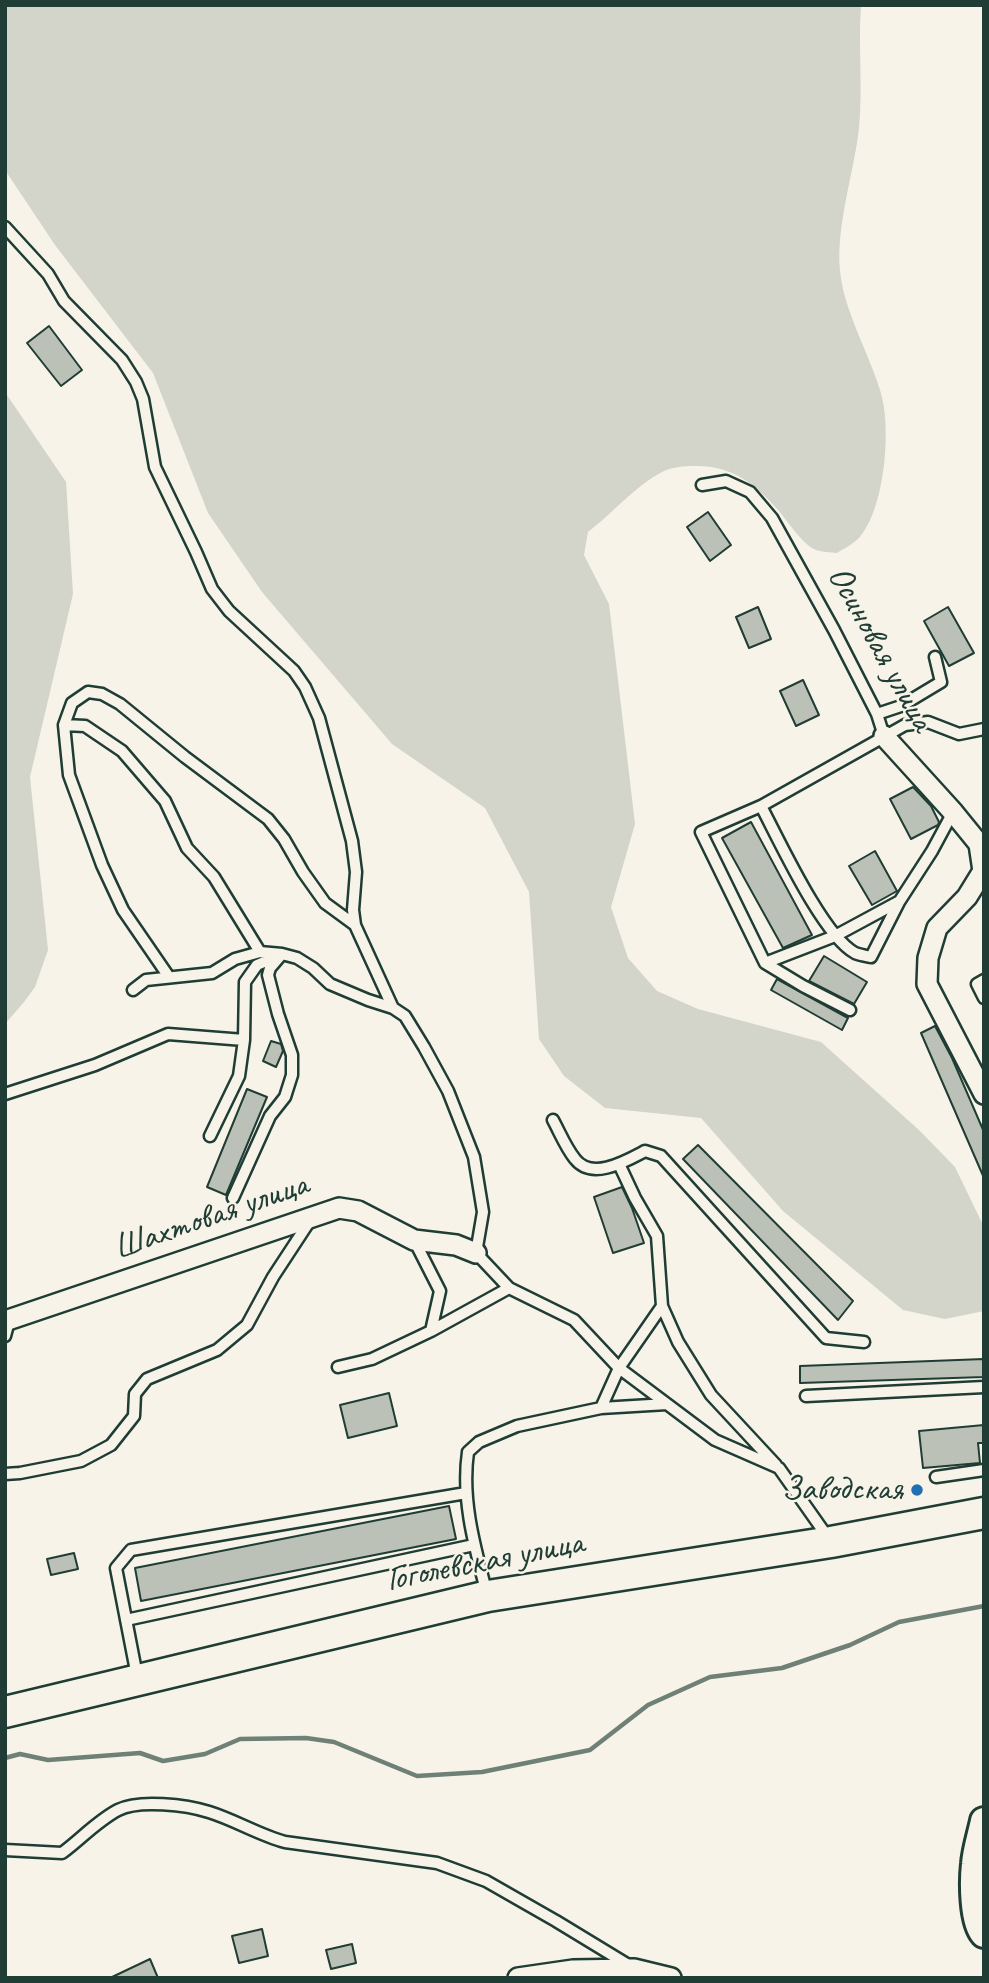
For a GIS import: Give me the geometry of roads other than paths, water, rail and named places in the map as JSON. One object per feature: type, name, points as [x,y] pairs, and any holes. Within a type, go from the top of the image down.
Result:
[{"type":"main road","name":"Гоголевская улица","points":[[5,1712],[488,1596],[831,1542],[984,1513]]},
{"type":"street","name":"Осиновая улица","points":[[884,736],[979,844],[983,871],[967,897],[937,928],[928,958],[927,984],[984,1094]]},
{"type":"street","name":"Шахтовая улица","points":[[6,1326],[333,1209],[358,1211],[414,1240],[456,1245],[477,1253]]},
{"type":"street","points":[[982,1931],[975,1863],[984,1821]]},
{"type":"street","points":[[518,1978],[573,1969],[634,1969],[671,1978]]},
{"type":"lane","points":[[5,227],[48,274],[64,301],[122,360],[143,399],[155,467],[212,589],[229,611],[294,671],[305,687],[319,718],[352,841],[356,872],[353,910],[355,925],[394,1008]]},
{"type":"lane","name":"Осиновая улица","points":[[702,485],[726,481],[750,492],[772,518],[834,630],[877,714],[884,736]]},
{"type":"lane","points":[[877,714],[901,706],[941,682],[935,657]]},
{"type":"lane","points":[[169,977],[123,910],[102,865],[69,775],[64,724],[72,703],[88,692],[102,694],[120,704],[268,819],[325,903],[355,925]]},
{"type":"lane","points":[[850,1010],[765,963],[701,832],[761,806],[905,725],[928,722],[959,734],[984,730]]},
{"type":"lane","points":[[64,724],[85,726],[121,751],[165,800],[187,848],[214,877],[260,952]]},
{"type":"lane","points":[[761,806],[815,906],[835,936],[855,953],[871,957],[899,902],[953,812]]},
{"type":"lane","points":[[765,963],[835,936],[899,902]]},
{"type":"lane","points":[[133,990],[146,981],[212,973],[235,960],[260,952],[282,954],[297,958],[330,984],[394,1008],[405,1016],[425,1046],[448,1091],[474,1157],[483,1212],[477,1253],[509,1288],[574,1320],[620,1368],[715,1440],[779,1468]]},
{"type":"lane","points":[[210,1136],[239,1076],[244,1040],[245,982],[257,965],[282,954]]},
{"type":"lane","points":[[233,1198],[270,1116],[285,1097],[292,1075],[292,1055],[268,975],[270,968],[282,954]]},
{"type":"lane","points":[[984,980],[977,984],[984,998]]},
{"type":"lane","points":[[5,1094],[95,1065],[168,1034],[244,1040]]},
{"type":"lane","points":[[553,1120],[576,1161],[593,1169],[619,1164],[645,1151],[661,1156],[826,1338],[864,1342]]},
{"type":"lane","points":[[619,1164],[657,1236],[662,1306],[678,1342],[711,1395],[779,1468],[831,1542]]},
{"type":"lane","points":[[5,1474],[81,1461],[111,1445],[134,1416],[135,1394],[147,1379],[217,1350],[247,1325],[273,1277],[313,1216]]},
{"type":"lane","points":[[414,1240],[440,1291],[431,1331]]},
{"type":"lane","points":[[338,1367],[372,1359],[431,1331],[509,1288]]},
{"type":"lane","points":[[601,1408],[620,1368],[662,1306]]},
{"type":"lane","points":[[806,1396],[984,1387]]},
{"type":"lane","points":[[488,1596],[474,1545],[466,1493],[468,1452],[479,1442],[517,1426],[601,1408],[667,1404]]},
{"type":"lane","points":[[936,1477],[984,1470]]},
{"type":"lane","points":[[138,1680],[116,1568],[131,1550],[466,1493]]},
{"type":"lane","points":[[126,1620],[474,1545]]},
{"type":"lane","points":[[5,1850],[62,1853],[101,1821],[120,1809],[136,1804],[162,1804],[208,1812],[285,1843],[324,1846],[437,1863],[474,1876],[556,1921],[634,1969]]},
{"type":"waterway","points":[[5,1758],[20,1754],[48,1760],[140,1753],[163,1761],[205,1754],[240,1739],[306,1738],[334,1742],[417,1776],[482,1772],[590,1750],[648,1705],[710,1677],[782,1668],[850,1645],[899,1622],[984,1606]]},
{"type":"place","name":"Заводская","points":[[917,1490]]}]
